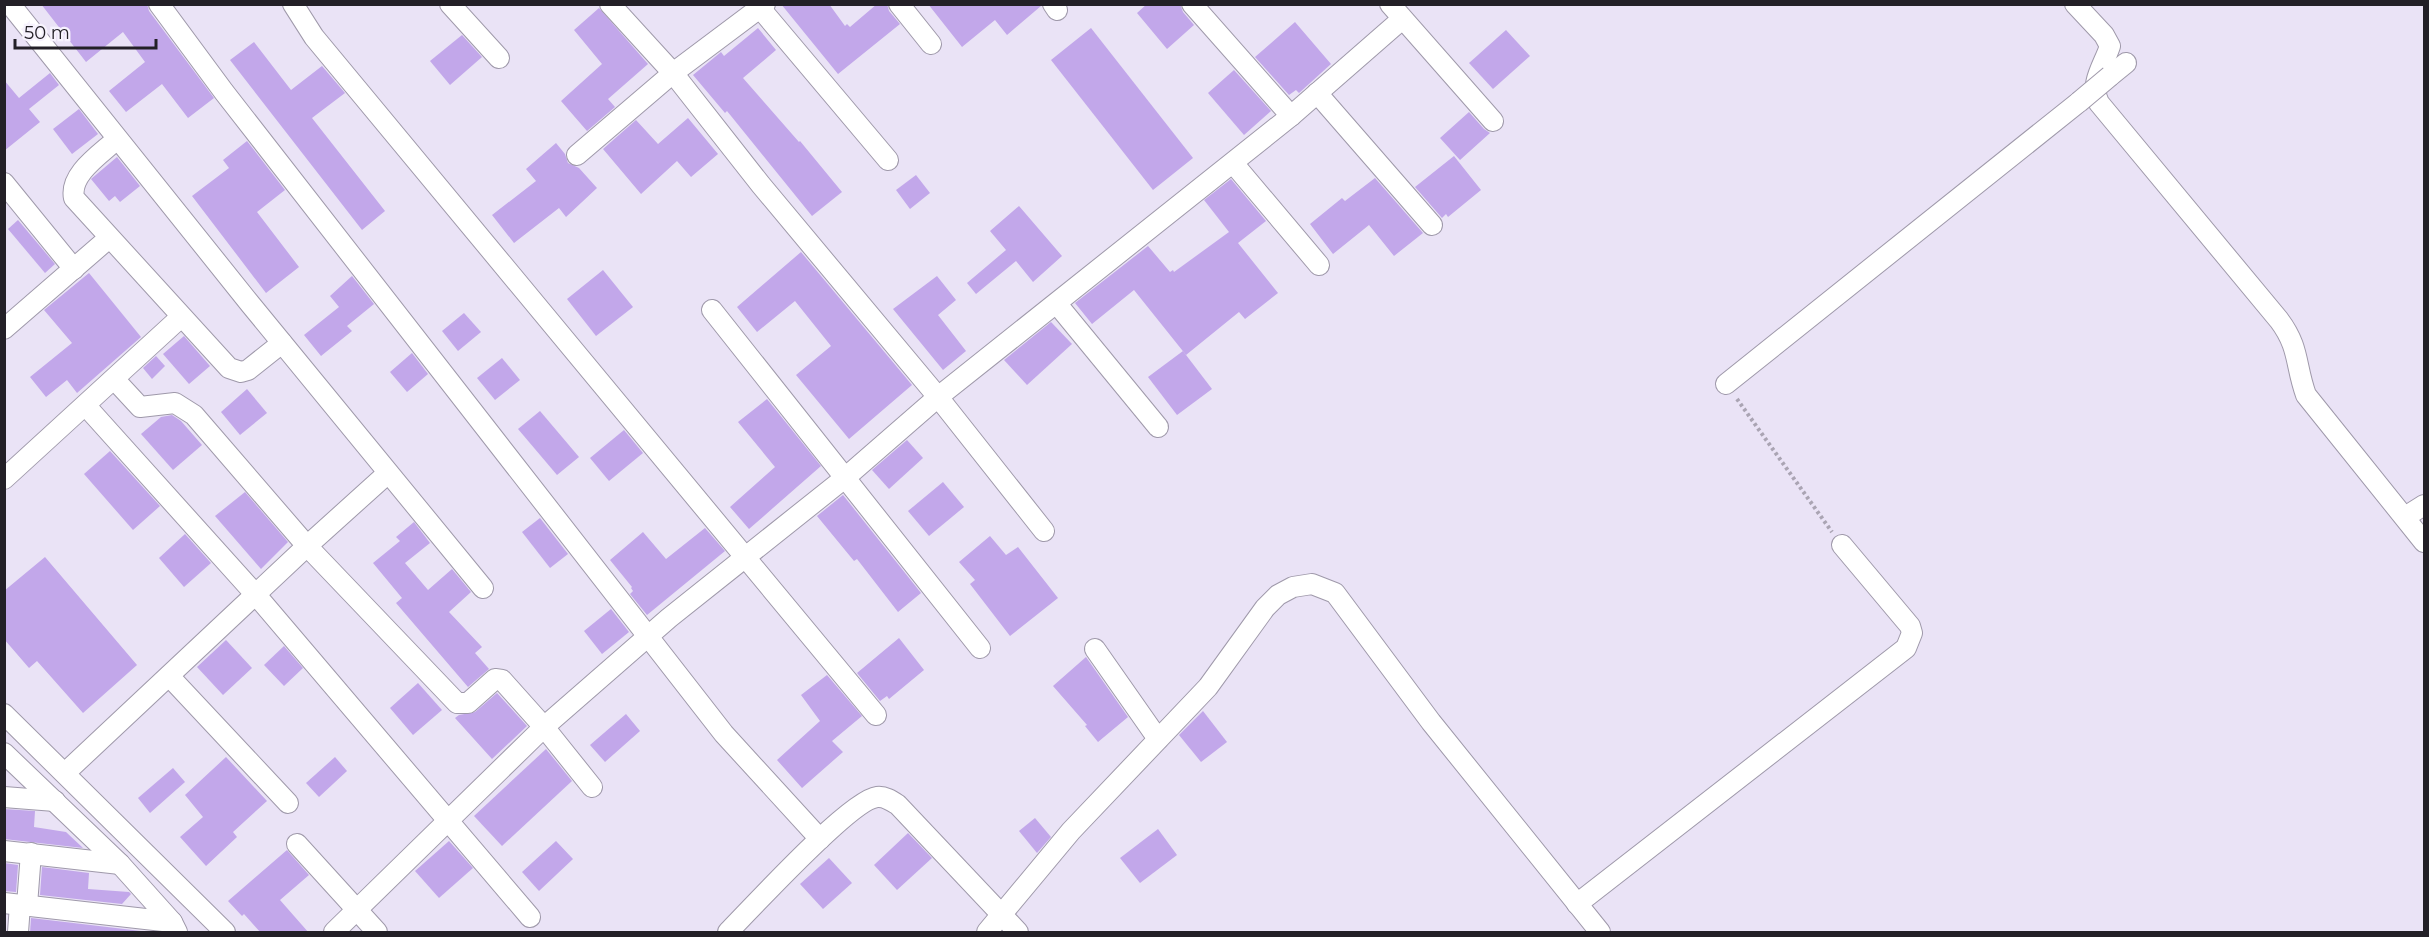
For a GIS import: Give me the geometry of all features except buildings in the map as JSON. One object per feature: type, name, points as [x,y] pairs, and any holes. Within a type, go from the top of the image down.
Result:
[{"type":"street","points":[[10,4],[282,343],[483,588]]},
{"type":"street","points":[[159,4],[224,92],[647,638],[724,734],[820,839]]},
{"type":"street","points":[[293,4],[314,37],[876,715]]},
{"type":"street","points":[[450,4],[499,58]]},
{"type":"street","points":[[610,4],[674,73],[761,185],[938,397],[1044,531]]},
{"type":"street","points":[[899,4],[931,44]]},
{"type":"street","points":[[1192,4],[1291,116]]},
{"type":"street","points":[[2075,4],[2104,35],[2110,46],[2096,80],[2094,93],[2099,103],[2280,320],[2295,347],[2306,395],[2424,542]]},
{"type":"street","points":[[577,155],[674,73],[763,6],[888,160]]},
{"type":"street","points":[[334,933],[544,727],[743,557],[846,477],[938,397],[1291,116],[1317,93],[1395,12],[1493,121]]},
{"type":"street","points":[[1726,384],[2126,63]]},
{"type":"street","points":[[1317,93],[1432,225]]},
{"type":"street","points":[[117,139],[78,177],[73,191],[74,198],[235,372],[248,369],[282,343]]},
{"type":"street","points":[[1233,163],[1318,265]]},
{"type":"street","points":[[4,183],[74,269]]},
{"type":"street","points":[[4,329],[109,238]]},
{"type":"street","points":[[1057,304],[1158,427]]},
{"type":"street","points":[[712,310],[981,648]]},
{"type":"street","points":[[4,479],[182,317]]},
{"type":"street","points":[[115,380],[140,407],[175,403],[194,414],[307,546],[457,703],[468,704],[495,679],[502,680],[544,727],[592,788]]},
{"type":"street","points":[[86,406],[256,595],[530,916]]},
{"type":"street","points":[[65,773],[388,473]]},
{"type":"street","points":[[2405,518],[2424,505]]},
{"type":"street","points":[[1577,904],[1906,648],[1912,633],[1910,626],[1842,545]]},
{"type":"street","points":[[987,933],[1001,913],[1071,831],[1209,687],[1265,608],[1278,595],[1293,587],[1312,584],[1335,593],[1431,722],[1600,933]]},
{"type":"street","points":[[1095,649],[1158,739]]},
{"type":"street","points":[[169,676],[288,803]]},
{"type":"street","points":[[4,714],[223,932]]},
{"type":"street","points":[[4,753],[120,864],[174,927]]},
{"type":"street","points":[[4,797],[55,801]]},
{"type":"street","points":[[728,933],[820,839],[862,802],[877,797],[884,797],[898,805],[1018,933]]},
{"type":"street","points":[[297,844],[377,933]]},
{"type":"street","points":[[4,851],[120,864]]},
{"type":"street","points":[[18,933],[17,904],[31,853]]},
{"type":"street","points":[[17,904],[174,927]]},
{"type":"path","points":[[1726,384],[1842,545]]}]
